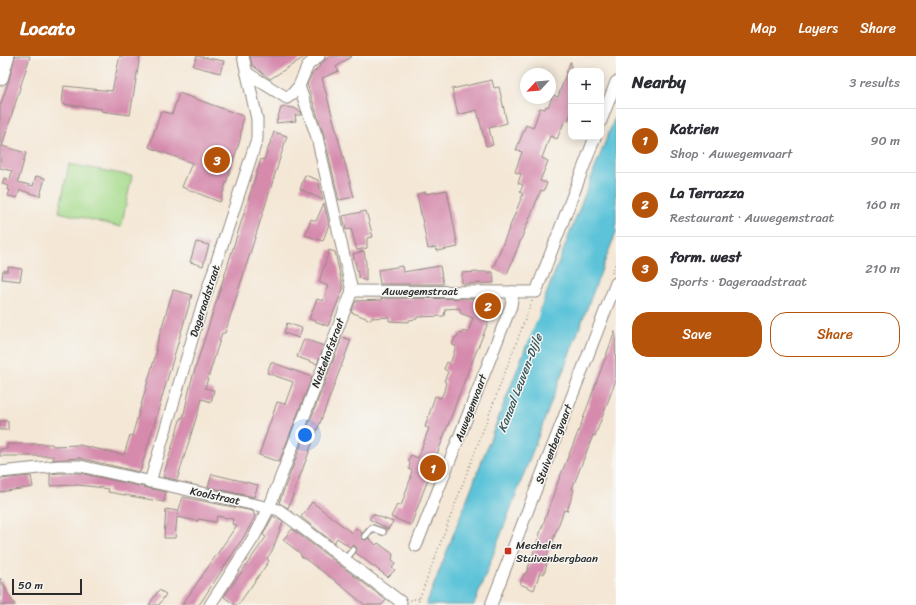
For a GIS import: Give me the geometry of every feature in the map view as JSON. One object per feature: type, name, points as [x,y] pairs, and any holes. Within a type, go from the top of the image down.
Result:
[{"type":"main road","points":[[0,77],[6,56]]},
{"type":"street","name":"Dageraadstraat","points":[[150,482],[202,306],[257,139],[257,119],[243,56]]},
{"type":"street","points":[[247,73],[286,98],[299,86],[308,65],[319,56]]},
{"type":"street","points":[[604,113],[616,82]]},
{"type":"street","points":[[299,86],[317,137],[352,291]]},
{"type":"street","points":[[536,292],[594,140]]},
{"type":"street","name":"Stuivenbergvaart","points":[[491,605],[616,283]]},
{"type":"street","name":"Auwegemstraat","points":[[352,291],[536,292]]},
{"type":"street","name":"Nattehofstraat","points":[[210,605],[254,537],[269,508],[352,291]]},
{"type":"street","name":"Auwegemvaart","points":[[416,546],[511,306],[514,292]]},
{"type":"street","name":"Koolstraat","points":[[0,472],[59,466],[80,466],[279,510],[401,604]]},
{"type":"lane","points":[[365,536],[372,528],[383,532]]},
{"type":"lane","points":[[345,560],[353,550]]},
{"type":"path","points":[[418,605],[536,292]]},
{"type":"green space","points":[[69,164],[132,176],[121,227],[59,212]]},
{"type":"water","name":"Kanaal Leuven-Dijle","points":[[616,114],[616,232],[474,605],[426,605]]},
{"type":"pier","points":[[538,311],[540,312],[527,345],[525,344]]},
{"type":"building","points":[[15,56],[30,56],[2,146],[26,153],[18,182],[33,186],[36,176],[45,178],[40,196],[20,190],[17,198],[8,196],[10,190],[8,190],[9,186],[2,184],[4,178],[10,180],[12,171],[0,168],[0,106]]},
{"type":"building","points":[[120,56],[140,56],[130,115],[101,111],[102,109],[62,104],[64,86],[112,91]]},
{"type":"building","points":[[197,56],[224,61],[220,73],[193,66]]},
{"type":"building","points":[[250,56],[306,56],[270,79],[252,65]]},
{"type":"building","points":[[330,56],[352,56],[336,67],[339,71],[322,78],[354,197],[339,200],[324,135],[307,84],[312,74],[320,66],[319,65]]},
{"type":"building","points":[[570,62],[571,62],[571,68],[568,68],[568,121],[565,120],[557,139],[550,136],[542,158],[548,161],[540,181],[547,183],[544,191],[541,190],[507,274],[493,268],[523,194],[520,192],[523,185],[518,183],[521,174],[515,172],[522,152],[516,150],[526,125],[533,128],[540,108],[545,109],[549,104],[556,104],[556,96],[558,97]]},
{"type":"building","points":[[492,80],[494,88],[499,87],[507,123],[489,128],[493,145],[486,146],[477,110],[458,115],[452,89]]},
{"type":"building","points":[[179,93],[243,116],[240,140],[220,202],[182,187],[192,163],[149,147],[161,111],[172,114]]},
{"type":"building","points":[[281,108],[294,108],[301,112],[302,115],[295,115],[296,121],[276,123]]},
{"type":"building","points":[[274,132],[287,136],[225,333],[222,333],[205,388],[214,390],[211,402],[202,399],[177,480],[163,477],[181,417],[183,418],[191,382],[261,159],[264,160]]},
{"type":"building","points":[[305,175],[318,180],[323,200],[300,189]]},
{"type":"building","points":[[447,190],[458,247],[437,251],[436,247],[428,249],[417,194]]},
{"type":"building","points":[[324,203],[329,224],[323,241],[305,235],[311,219],[316,221]]},
{"type":"building","points":[[366,211],[373,237],[367,238],[367,248],[357,250],[351,229],[346,230],[343,216]]},
{"type":"building","points":[[196,242],[209,245],[203,266],[190,262]]},
{"type":"building","points":[[329,250],[335,252],[343,289],[328,326],[309,319],[317,299],[323,301],[328,286],[319,282]]},
{"type":"building","points":[[364,251],[366,281],[359,278],[353,254]]},
{"type":"building","points":[[402,266],[403,272],[440,266],[443,284],[380,284],[378,270]]},
{"type":"building","points":[[8,267],[22,269],[20,281],[2,279],[3,271],[8,271]]},
{"type":"building","points":[[493,272],[494,283],[462,284],[462,273]]},
{"type":"building","points":[[173,290],[192,295],[140,472],[79,458],[53,460],[53,456],[0,456],[0,449],[7,449],[7,444],[52,444],[53,446],[79,445],[124,455],[130,435],[132,436]]},
{"type":"building","points":[[381,298],[495,299],[497,301],[465,379],[411,525],[391,517],[397,505],[401,506],[412,471],[409,469],[410,463],[408,461],[411,455],[418,458],[429,428],[425,427],[435,396],[441,398],[444,391],[446,382],[444,381],[448,372],[444,369],[447,362],[450,364],[456,346],[452,345],[455,337],[457,337],[459,333],[462,334],[463,331],[468,333],[473,318],[460,313],[460,308],[445,309],[444,316],[417,317],[417,319],[409,320],[409,322],[389,321],[389,317],[371,318],[371,320],[351,312],[356,301],[382,300]]},
{"type":"building","points":[[287,323],[302,328],[299,338],[284,333]]},
{"type":"building","points":[[615,331],[616,380],[595,436],[593,435],[572,489],[574,490],[567,511],[564,510],[546,559],[548,560],[544,574],[540,572],[534,590],[520,584],[524,574],[526,574],[557,484],[579,430]]},
{"type":"building","points":[[342,337],[351,340],[288,508],[279,503]]},
{"type":"building","points":[[304,339],[324,346],[317,364],[297,357]]},
{"type":"building","points":[[271,362],[312,377],[279,462],[259,455],[277,402],[285,404],[293,382],[267,373]]},
{"type":"building","points":[[0,421],[8,421],[8,430],[0,430]]},
{"type":"building","points":[[79,473],[166,492],[164,502],[108,492],[109,489],[96,487],[78,485],[50,486],[50,474]]},
{"type":"building","points":[[212,474],[258,485],[254,497],[208,487]]},
{"type":"building","points":[[31,476],[33,487],[0,492],[0,479]]},
{"type":"building","points":[[183,497],[253,511],[255,517],[199,605],[182,605],[237,525],[232,524],[233,519],[217,516],[216,522],[198,519],[198,521],[177,517],[175,538],[164,538],[166,509],[178,511],[177,515]]},
{"type":"building","points":[[312,502],[352,533],[356,528],[362,533],[361,536],[363,539],[366,540],[369,538],[376,545],[378,543],[393,554],[392,560],[396,563],[392,568],[395,570],[388,577],[356,553],[357,549],[355,546],[350,547],[337,538],[334,543],[301,517]]},
{"type":"building","points":[[373,514],[393,522],[388,529],[369,519]]},
{"type":"building","points":[[273,516],[283,522],[272,551],[267,558],[269,561],[238,605],[235,605],[224,597],[266,537],[263,535]]},
{"type":"building","points":[[292,529],[386,600],[382,605],[365,605],[301,556],[300,553],[283,540]]},
{"type":"building","points":[[0,578],[10,597],[15,605],[0,605]]},
{"type":"building","points":[[159,590],[166,594],[159,605],[149,605]]},
{"type":"place","name":"form. west","points":[[217,160]]},
{"type":"place","name":"La Terrazza","points":[[488,306]]},
{"type":"place","name":"Katrien","points":[[433,468]]},
{"type":"place","name":"Mechelen Stuivenbergbaan","points":[[508,551]]}]
